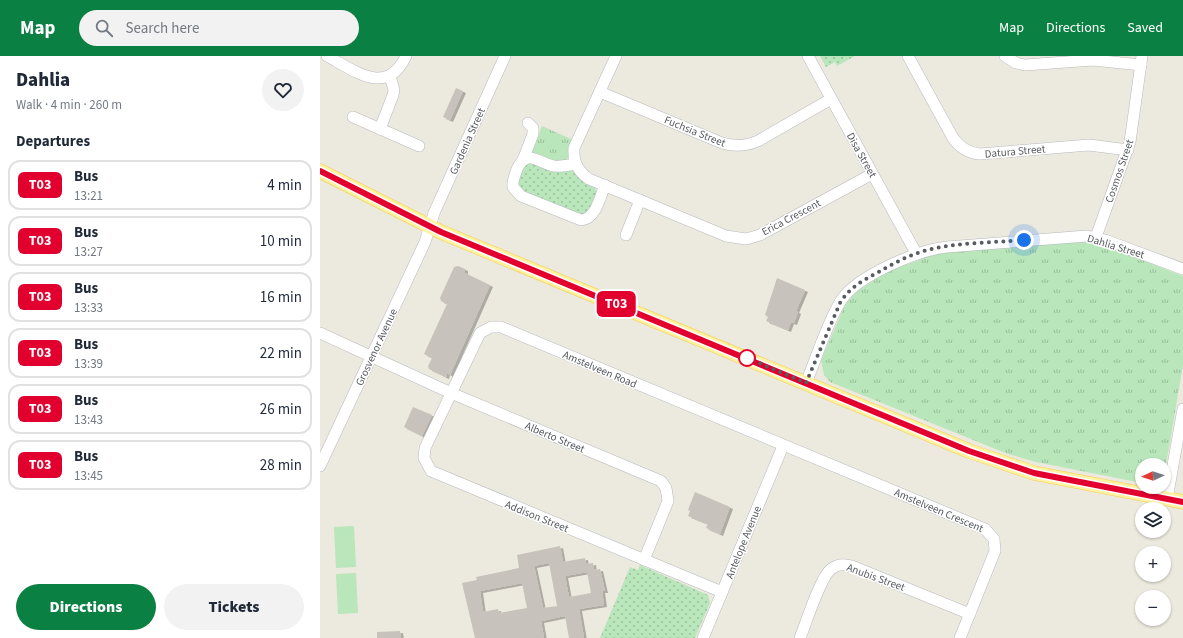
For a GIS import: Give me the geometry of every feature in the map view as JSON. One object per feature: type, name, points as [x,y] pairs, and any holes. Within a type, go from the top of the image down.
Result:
[{"type":"main road","points":[[320,171],[430,226],[969,451],[1012,467],[1050,477],[1183,502]]},
{"type":"street","points":[[327,56],[368,77],[379,79],[390,76],[399,69],[406,56]]},
{"type":"street","name":"Gardenia Street","points":[[430,226],[505,56]]},
{"type":"street","points":[[523,160],[532,158],[554,166],[576,164],[574,148],[616,56]]},
{"type":"street","name":"Disa Street","points":[[808,56],[916,253]]},
{"type":"street","name":"Datura Street","points":[[908,56],[953,138],[959,146],[969,152],[980,154],[1089,145],[1128,150]]},
{"type":"street","points":[[1006,56],[1016,63],[1025,65],[1093,60],[1142,61]]},
{"type":"street","name":"Cosmos Street","points":[[1096,237],[1128,150],[1132,134],[1142,61]]},
{"type":"street","points":[[380,129],[394,90],[390,76]]},
{"type":"street","name":"Fuchsia Street","points":[[600,92],[722,143],[734,146],[746,145],[758,141],[831,99]]},
{"type":"street","points":[[353,117],[419,146]]},
{"type":"street","points":[[528,123],[533,128],[533,134],[513,180],[513,187],[516,193],[578,220],[584,220],[591,216],[605,185]]},
{"type":"street","name":"Erica Crescent","points":[[576,164],[585,176],[605,185],[726,236],[746,239],[760,235],[872,174]]},
{"type":"street","points":[[626,235],[640,200]]},
{"type":"street","name":"Grosvenor Avenue","points":[[320,466],[425,242],[430,226]]},
{"type":"street","name":"Dahlia Street","points":[[806,383],[843,297],[859,283],[916,253],[947,247],[1070,236],[1096,237],[1183,269]]},
{"type":"street","name":"Amstelveen Road","points":[[451,393],[477,336],[487,328],[496,326],[783,446]]},
{"type":"street","name":"Alberto Street","points":[[320,333],[451,393],[661,481],[666,488],[668,501],[644,560]]},
{"type":"street","name":"Addison Street","points":[[451,393],[425,448],[425,463],[431,471],[722,592]]},
{"type":"street","points":[[1167,499],[1183,409]]},
{"type":"street","name":"Antelope Avenue","points":[[703,638],[783,446]]},
{"type":"street","name":"Amstelveen Crescent","points":[[783,446],[989,532],[994,539],[995,551],[960,638]]},
{"type":"street","name":"Anubis Street","points":[[800,638],[825,576],[832,568],[840,565],[852,566],[970,614]]},
{"type":"green space","points":[[820,56],[855,56],[837,66],[835,62],[826,67]]},
{"type":"green space","points":[[542,126],[571,139],[568,158],[565,161],[553,162],[533,153],[532,150]]},
{"type":"green space","points":[[526,163],[572,170],[595,187],[597,196],[585,217],[521,193],[515,184]]},
{"type":"green space","points":[[1082,241],[1108,247],[1183,276],[1183,365],[1167,458],[1135,458],[1135,482],[1036,462],[1008,454],[830,382],[824,375],[821,360],[845,305],[857,291],[891,270],[939,253]]},
{"type":"green space","points":[[354,526],[356,567],[336,568],[334,527]]},
{"type":"green space","points":[[640,565],[708,595],[710,603],[695,638],[600,638],[630,567],[638,570]]},
{"type":"green space","points":[[356,573],[358,613],[338,614],[336,574]]},
{"type":"building","points":[[456,88],[463,91],[450,120],[443,117]]},
{"type":"building","points":[[458,266],[465,269],[465,273],[490,285],[450,375],[447,373],[446,377],[429,369],[428,366],[432,358],[424,354],[447,304],[441,301],[440,298],[454,267]]},
{"type":"building","points":[[777,278],[805,290],[796,311],[798,312],[794,323],[791,322],[788,330],[766,321],[768,317],[765,315]]},
{"type":"building","points":[[413,407],[432,415],[422,436],[404,427]]},
{"type":"building","points":[[695,492],[730,507],[720,534],[706,528],[708,524],[688,516],[690,511],[688,510]]},
{"type":"building","points":[[560,546],[563,562],[585,558],[586,564],[593,563],[594,570],[600,569],[605,591],[602,591],[604,605],[579,609],[584,638],[569,638],[565,616],[541,621],[544,638],[475,638],[462,583],[477,580],[476,577],[519,568],[517,555]],"holes":[[[549,563],[557,606],[543,608],[534,566]],[[587,572],[591,593],[569,597],[565,576]],[[522,583],[527,608],[499,613],[498,609],[483,612],[480,591]]]},
{"type":"building","points":[[400,631],[401,638],[377,638],[377,632]]},
{"type":"bus line","name":"T03","points":[[320,171],[441,232],[969,451],[1012,467],[1034,473],[1183,502]]},
{"type":"route","points":[[747,358],[806,383],[843,297],[859,283],[906,257],[925,250],[1024,240]]}]
